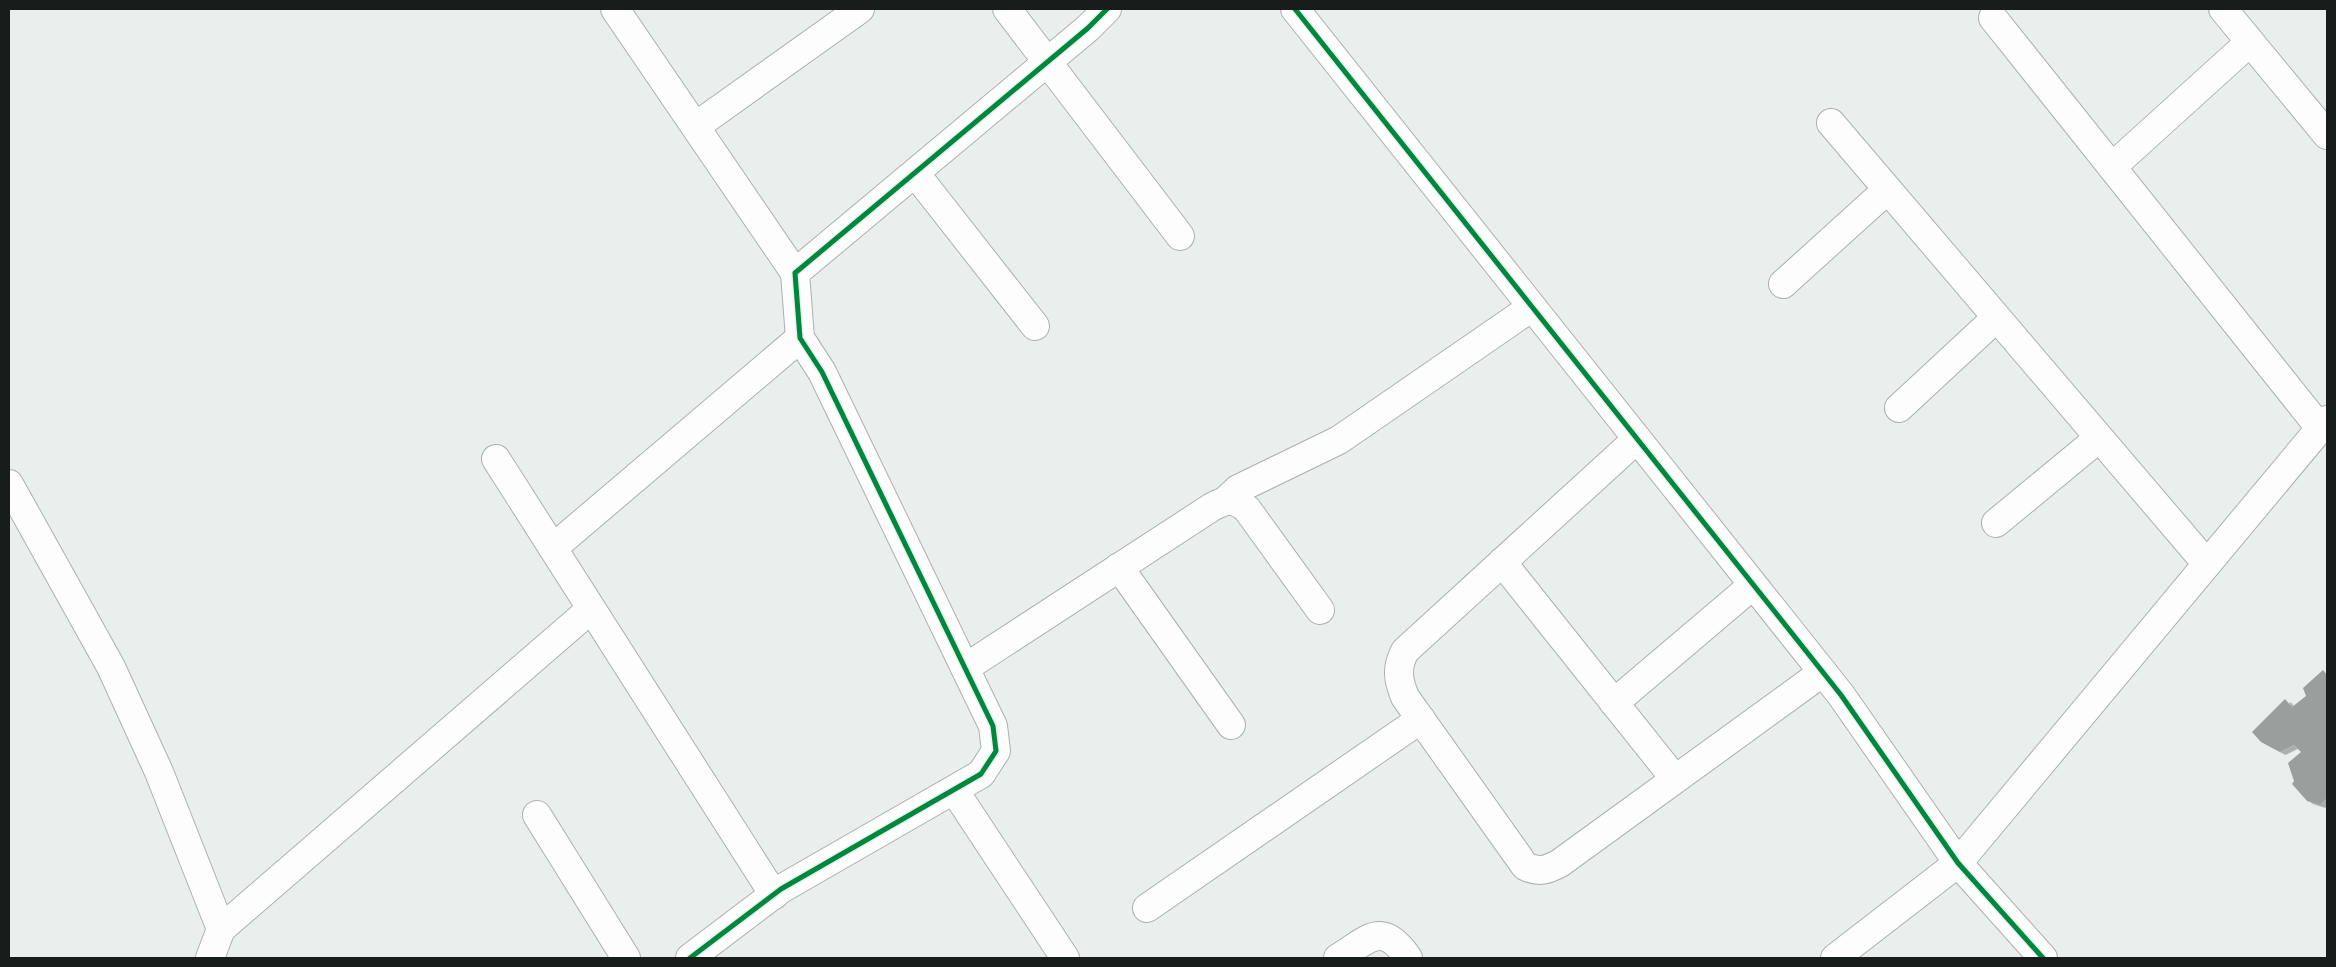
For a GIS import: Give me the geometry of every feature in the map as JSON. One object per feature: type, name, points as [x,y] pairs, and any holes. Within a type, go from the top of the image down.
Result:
[{"type":"street","points":[[615,9],[795,273],[800,338],[822,372],[993,726],[996,751],[981,774],[774,895],[690,958]]},
{"type":"street","points":[[696,126],[860,9]]},
{"type":"street","points":[[1007,9],[1180,236]]},
{"type":"street","points":[[795,273],[1088,28],[1107,9]]},
{"type":"street","points":[[1295,9],[1841,695],[1958,863],[2043,958]]},
{"type":"street","points":[[2223,9],[2327,135]]},
{"type":"street","points":[[1835,958],[1958,863],[2324,424],[2112,167],[1993,18]]},
{"type":"street","points":[[2112,167],[2250,42]]},
{"type":"street","points":[[1831,123],[2207,564]]},
{"type":"street","points":[[915,173],[1035,326]]},
{"type":"street","points":[[1783,284],[1887,190]]},
{"type":"street","points":[[965,668],[1225,500],[1238,489],[1340,440],[1532,307]]},
{"type":"street","points":[[1899,408],[1996,318]]},
{"type":"street","points":[[552,548],[800,338]]},
{"type":"street","points":[[1996,523],[2099,438]]},
{"type":"street","points":[[1637,439],[1405,651],[1398,665],[1399,682],[1405,697],[1525,866],[1536,871],[1548,869],[1560,863],[1823,672]]},
{"type":"street","points":[[496,459],[774,895]]},
{"type":"street","points":[[9,484],[111,667],[158,772],[220,929]]},
{"type":"street","points":[[1225,500],[1236,501],[1247,509],[1320,610]]},
{"type":"street","points":[[1502,562],[1675,779]]},
{"type":"street","points":[[1119,567],[1231,725]]},
{"type":"street","points":[[1614,703],[1754,585]]},
{"type":"street","points":[[210,958],[220,929],[591,609]]},
{"type":"street","points":[[1147,908],[1421,719]]},
{"type":"street","points":[[954,790],[1065,958]]},
{"type":"street","points":[[537,815],[626,958]]},
{"type":"street","points":[[1338,958],[1373,937],[1383,935],[1393,940],[1408,958]]},
{"type":"building","points":[[2323,670],[2327,675],[2327,798],[2320,805],[2307,801],[2292,784],[2294,781],[2288,763],[2301,752],[2294,745],[2280,752],[2261,742],[2252,732],[2285,699],[2292,707],[2306,696],[2303,688]]},
{"type":"cycle path","points":[[690,958],[781,889],[981,774],[996,751],[993,726],[822,372],[800,338],[795,273],[1088,28],[1107,9]]},
{"type":"cycle path","points":[[1295,9],[1841,695],[1958,863],[2043,958]]}]
